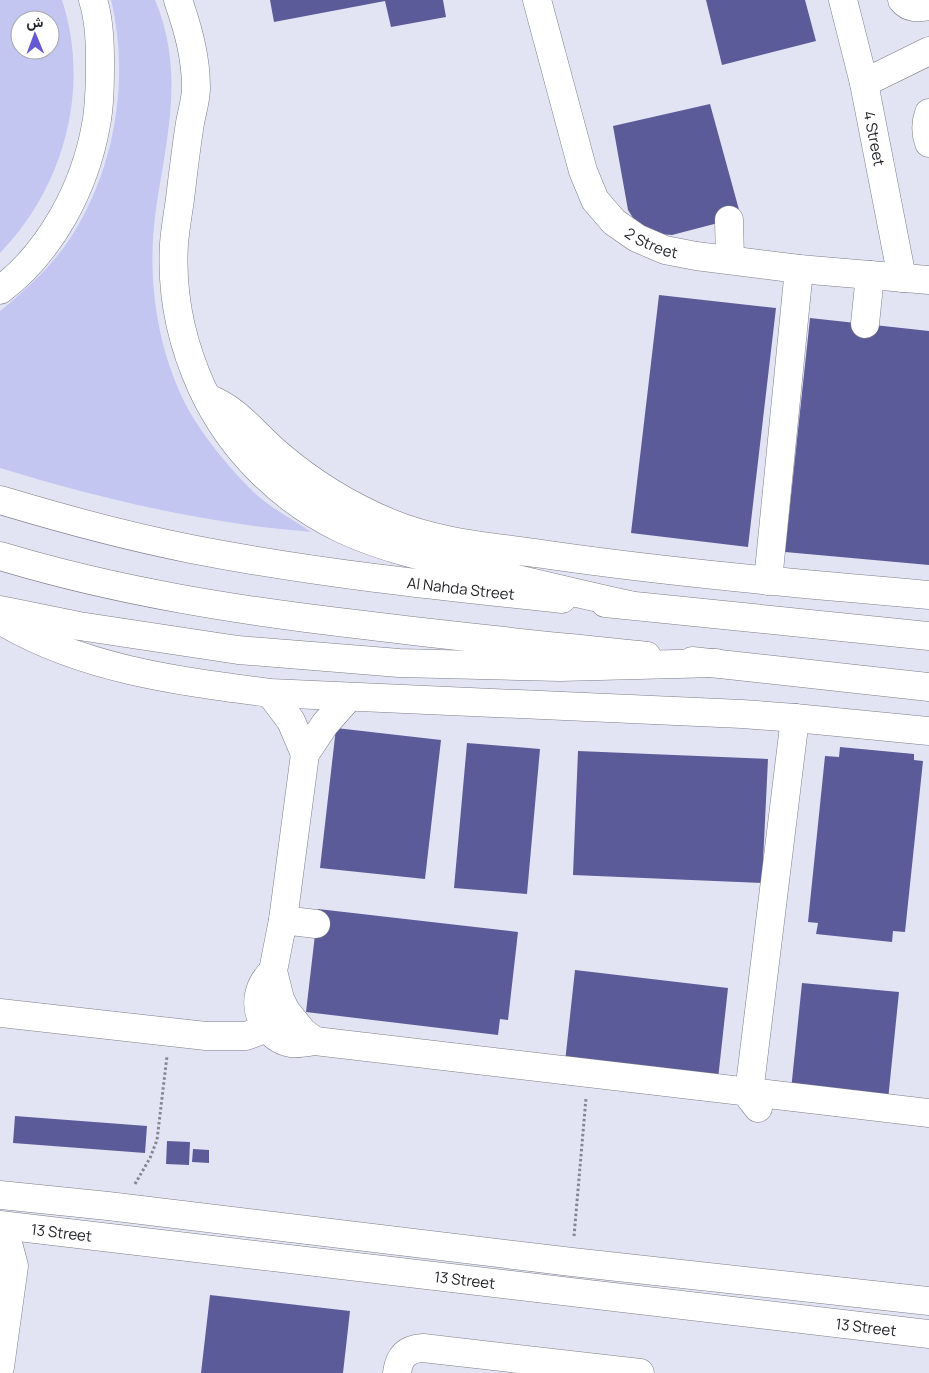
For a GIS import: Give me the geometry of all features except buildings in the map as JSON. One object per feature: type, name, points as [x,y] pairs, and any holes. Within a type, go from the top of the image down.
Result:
[{"type":"main road","points":[[0,290],[32,261],[54,230],[73,198],[87,162],[96,125],[101,88],[100,50],[93,0]]},
{"type":"main road","points":[[178,0],[194,58],[196,90],[174,241],[173,274],[179,318],[193,368],[215,415],[229,435],[265,476],[315,514],[342,529],[419,556],[629,605]]},
{"type":"main road","name":"2 Street","points":[[537,0],[583,171],[595,200],[614,222],[637,238],[665,250],[800,269],[929,280]]},
{"type":"main road","name":"4 Street","points":[[843,0],[864,83],[902,278]]},
{"type":"main road","points":[[902,0],[905,4],[916,8],[929,6]]},
{"type":"main road","points":[[864,83],[929,51]]},
{"type":"main road","points":[[929,113],[925,133],[929,143]]},
{"type":"main road","points":[[723,221],[723,259]]},
{"type":"main road","points":[[768,581],[792,420],[800,269]]},
{"type":"main road","points":[[865,324],[870,275]]},
{"type":"main road","points":[[206,397],[227,406],[236,413],[260,439],[326,491],[391,524],[426,535],[621,565],[768,581],[929,595]]},
{"type":"main road","name":"Al Nahda Street","points":[[0,500],[66,520],[190,549],[425,585],[929,636]]},
{"type":"main road","points":[[0,556],[102,583],[179,599],[294,617],[929,687]]},
{"type":"main road","points":[[0,610],[79,626],[238,650],[399,663],[560,667],[716,663]]},
{"type":"main road","points":[[0,620],[46,644],[119,668],[193,683],[270,693],[795,718],[929,731]]},
{"type":"main road","points":[[270,693],[291,721],[305,754]]},
{"type":"main road","points":[[315,1041],[304,1032],[286,1011],[280,999],[273,971],[283,920],[305,754],[325,724],[349,697]]},
{"type":"main road","points":[[795,718],[749,1093],[754,1104],[766,1112],[929,1132]]},
{"type":"main road","points":[[283,920],[316,924]]},
{"type":"main road","points":[[273,971],[265,980],[260,991],[258,1004],[261,1017],[267,1028],[278,1038],[291,1043],[315,1041],[929,1113]]},
{"type":"main road","points":[[0,1013],[228,1037],[246,1036],[267,1028]]},
{"type":"main road","name":"13 Street","points":[[0,1195],[929,1302]]},
{"type":"main road","name":"13 Street","points":[[0,1225],[929,1334]]},
{"type":"main road","points":[[0,1230],[9,1247],[14,1266],[0,1367]]},
{"type":"main road","points":[[397,1373],[400,1359],[406,1352],[414,1348],[423,1348],[640,1373]]},
{"type":"path","points":[[126,1185],[134,1185],[150,1158],[157,1140],[170,1032]]},
{"type":"path","points":[[572,1262],[588,1073]]},
{"type":"shaded area","points":[[0,0],[62,0],[70,33],[74,68],[72,102],[66,135],[55,168],[41,198],[22,227],[0,253]]},
{"type":"shaded area","points":[[111,0],[155,0],[164,26],[169,52],[171,104],[153,233],[152,257],[153,281],[160,329],[173,375],[189,410],[206,437],[226,463],[264,501],[311,532],[249,525],[170,512],[85,492],[0,468],[0,311],[38,277],[64,248],[86,211],[98,182],[108,153],[115,123],[118,92],[117,30]]}]
